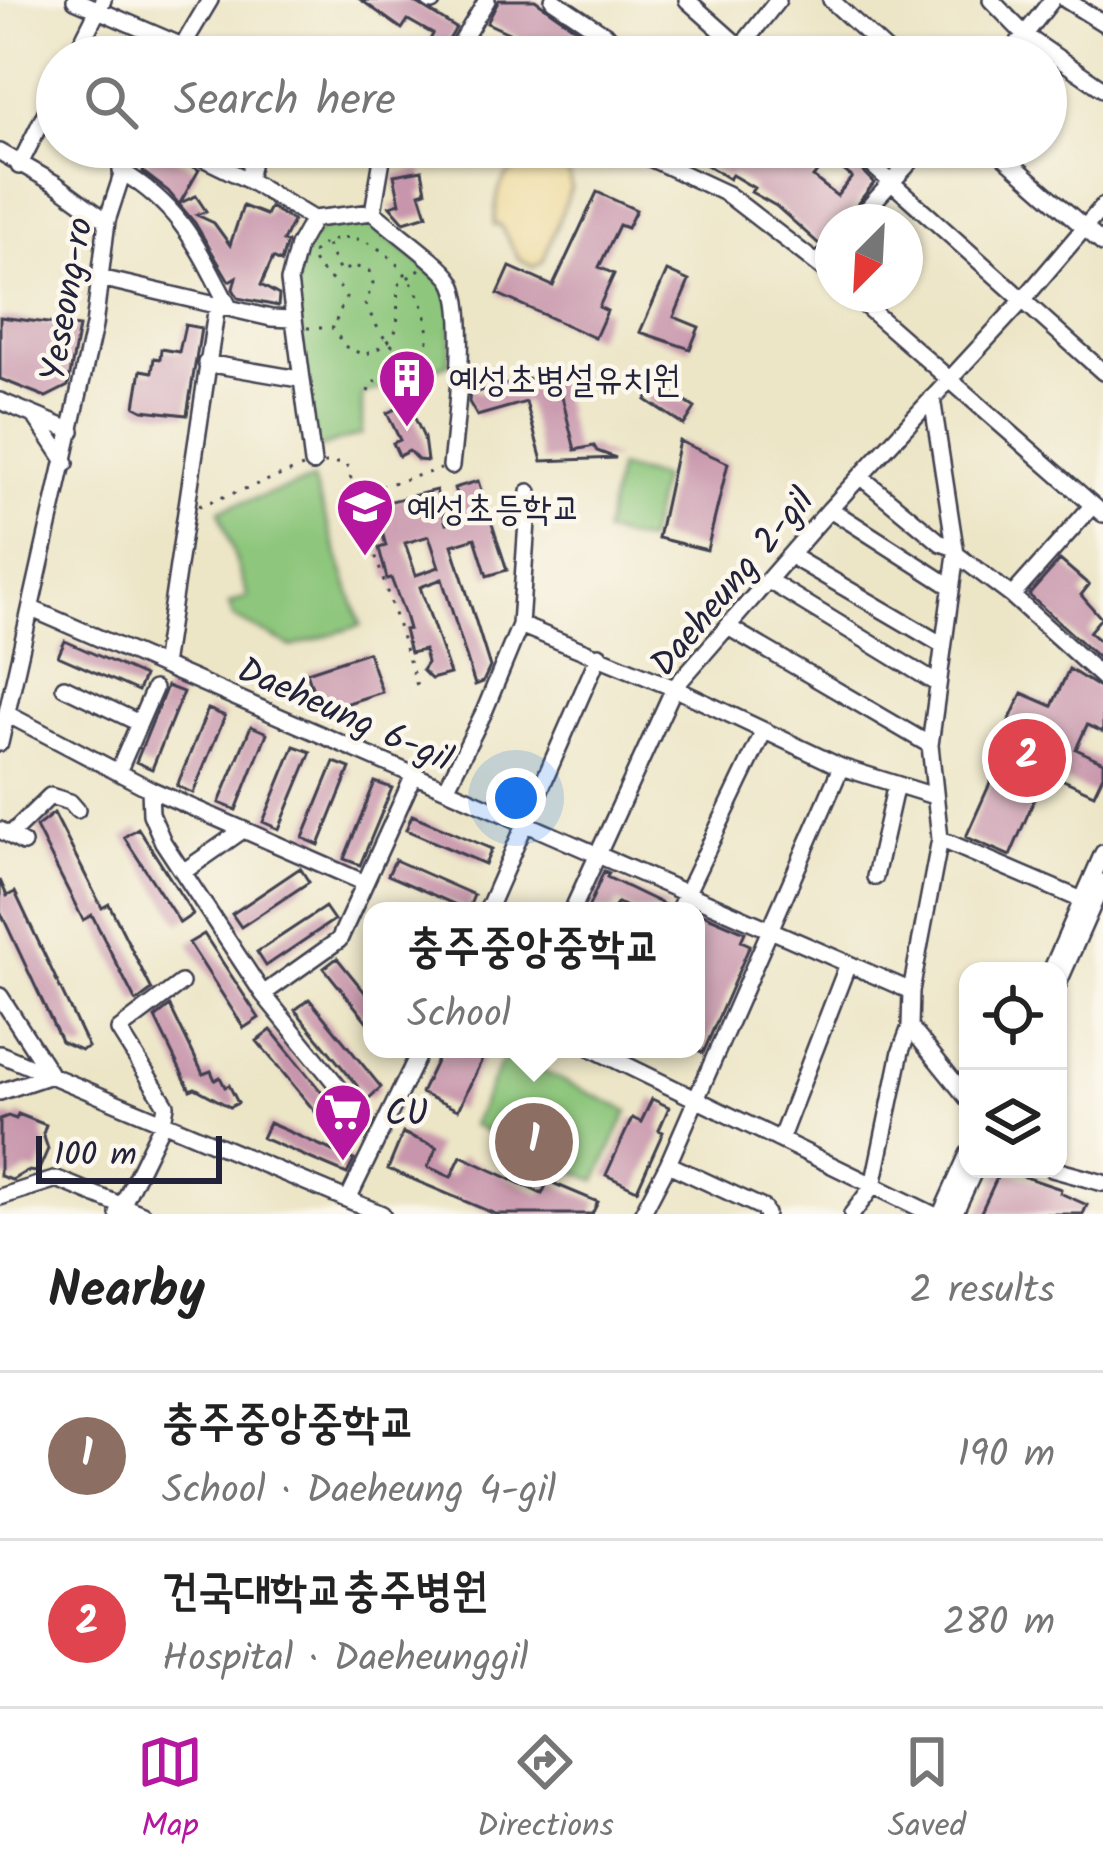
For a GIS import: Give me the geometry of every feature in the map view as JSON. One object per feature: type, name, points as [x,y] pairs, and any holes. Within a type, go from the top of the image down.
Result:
[{"type":"street","points":[[76,0],[100,6],[152,36]]},
{"type":"street","points":[[189,36],[210,0]]},
{"type":"street","points":[[465,36],[487,0]]},
{"type":"street","points":[[554,0],[608,36]]},
{"type":"street","points":[[687,0],[723,36]]},
{"type":"street","points":[[753,36],[778,0]]},
{"type":"street","points":[[831,0],[870,36]]},
{"type":"street","points":[[991,0],[1026,36],[1052,0]]},
{"type":"street","points":[[1066,0],[1103,23]]},
{"type":"street","points":[[85,36],[100,6]]},
{"type":"street","points":[[1067,64],[1103,89]]},
{"type":"street","points":[[19,166],[36,132]]},
{"type":"street","points":[[0,152],[107,221]]},
{"type":"street","name":"Yeseong-ro","points":[[0,743],[73,431],[94,326],[107,221],[122,168]]},
{"type":"street","points":[[223,168],[313,219],[373,212],[452,280],[458,299],[457,419],[451,466]]},
{"type":"street","points":[[248,180],[251,168]]},
{"type":"street","points":[[373,212],[380,168]]},
{"type":"street","points":[[683,168],[815,259]]},
{"type":"street","points":[[875,168],[1103,372]]},
{"type":"street","points":[[872,204],[905,168]]},
{"type":"street","points":[[1017,168],[1103,244]]},
{"type":"street","points":[[121,171],[155,191],[192,234],[223,306],[206,363],[163,666]]},
{"type":"street","name":"Daeheung 2-gil","points":[[576,902],[674,688],[1103,206]]},
{"type":"street","points":[[313,219],[298,245],[289,281],[313,464]]},
{"type":"street","points":[[100,278],[292,322]]},
{"type":"street","points":[[871,312],[947,382],[1098,506],[1012,596]]},
{"type":"street","points":[[206,363],[299,379]]},
{"type":"street","points":[[852,1214],[873,1186],[910,1027],[911,992],[940,839],[930,745],[955,551],[932,398]]},
{"type":"street","points":[[0,401],[73,431]]},
{"type":"street","points":[[35,416],[66,463]]},
{"type":"street","points":[[862,477],[1012,596],[1103,678]]},
{"type":"street","points":[[446,789],[520,625],[529,492]]},
{"type":"street","points":[[830,509],[950,586]]},
{"type":"street","points":[[791,556],[940,644]]},
{"type":"street","points":[[770,580],[936,683]]},
{"type":"street","name":"Daeheung 6-gil","points":[[32,609],[911,992]]},
{"type":"street","points":[[520,625],[599,655],[841,766],[934,796]]},
{"type":"street","points":[[728,627],[930,745]]},
{"type":"street","points":[[491,902],[599,655]]},
{"type":"street","points":[[64,687],[139,723]]},
{"type":"street","points":[[118,772],[154,689]]},
{"type":"street","points":[[7,714],[150,789],[365,884]]},
{"type":"street","points":[[682,902],[764,730]]},
{"type":"street","points":[[642,1214],[841,766]]},
{"type":"street","points":[[263,994],[339,940],[414,775]]},
{"type":"street","points":[[875,877],[896,784]]},
{"type":"street","points":[[150,789],[151,814],[183,872],[263,994],[358,1111]]},
{"type":"street","points":[[12,835],[50,796],[70,802],[77,811]]},
{"type":"street","points":[[183,872],[244,830]]},
{"type":"street","points":[[940,839],[1093,905]]},
{"type":"street","points":[[1057,962],[1093,905],[1103,853]]},
{"type":"street","points":[[1067,964],[1103,882]]},
{"type":"street","points":[[780,1140],[848,964]]},
{"type":"street","points":[[121,1210],[163,1122],[166,1106],[119,1030],[182,983]]},
{"type":"street","points":[[0,996],[51,1075]]},
{"type":"street","points":[[910,1027],[959,1089]]},
{"type":"street","points":[[0,1054],[382,1214]]},
{"type":"street","points":[[349,1199],[417,1058]]},
{"type":"street","points":[[621,1058],[696,1100],[936,1214],[959,1171]]},
{"type":"street","points":[[0,1092],[51,1075]]},
{"type":"street","points":[[668,1164],[763,1208],[766,1214]]},
{"type":"street","points":[[1067,1173],[1103,1183]]},
{"type":"street","points":[[954,1214],[971,1178]]},
{"type":"street","points":[[0,1197],[58,1179],[121,1210],[142,1214]]},
{"type":"path","points":[[327,245],[340,272],[354,266],[369,271],[373,283],[365,304],[388,346],[408,356],[425,353],[431,338],[427,312],[406,276],[360,237],[337,236],[311,255],[346,297],[333,328]]},
{"type":"path","points":[[333,328],[344,346],[364,356],[388,346],[400,324],[398,284],[406,276],[437,266]]},
{"type":"path","points":[[292,322],[320,330],[333,328]]},
{"type":"path","points":[[368,392],[370,385],[394,368],[401,352]]},
{"type":"path","points":[[184,511],[313,464],[346,463],[419,692]]},
{"type":"path","points":[[356,494],[451,466]]},
{"type":"green space","points":[[365,220],[445,282],[454,308],[448,364],[362,395],[362,434],[316,449],[298,339],[297,280],[302,255],[323,229]]},
{"type":"green space","points":[[618,468],[661,478],[647,542],[604,533]]},
{"type":"green space","points":[[313,480],[361,625],[292,647],[233,617],[229,604],[248,597],[219,510]]},
{"type":"green space","points":[[503,1058],[514,1058],[628,1111],[596,1181],[472,1125]]},
{"type":"sand","points":[[560,168],[569,174],[571,188],[543,261],[533,267],[519,259],[500,225],[494,225],[500,187],[511,172]]},
{"type":"building","points":[[361,0],[411,0],[456,28],[451,36],[432,36],[408,20],[402,29]]},
{"type":"building","points":[[499,0],[535,0],[586,36],[515,36],[487,23]]},
{"type":"building","points":[[145,168],[199,170],[180,203],[196,196],[206,211],[197,215],[214,223],[230,245],[243,206],[266,215],[270,207],[293,221],[283,241],[287,242],[281,262],[273,258],[261,285],[279,295],[278,306],[238,298],[233,289],[236,277],[229,281],[195,223],[168,191],[143,172]]},
{"type":"building","points":[[711,168],[820,168],[813,177],[837,196],[852,177],[841,168],[859,168],[874,183],[857,204],[815,204],[815,240],[776,206],[751,192],[754,188]]},
{"type":"building","points":[[422,170],[426,191],[420,193],[427,215],[404,222],[390,206],[400,203],[394,175]]},
{"type":"building","points":[[597,192],[636,210],[627,228],[619,225],[599,267],[614,274],[599,307],[607,311],[595,338],[498,294],[510,267],[553,286]]},
{"type":"building","points":[[667,271],[689,281],[674,317],[699,327],[690,349],[640,332]]},
{"type":"building","points":[[0,317],[79,327],[68,386],[46,397],[0,379]]},
{"type":"building","points":[[185,325],[201,328],[187,415],[135,406],[141,370],[152,372],[161,349],[179,352]]},
{"type":"building","points":[[556,372],[575,450],[594,446],[616,458],[542,461],[526,402],[477,416],[469,402],[471,382],[477,392]]},
{"type":"building","points":[[657,383],[695,408],[684,425],[646,400]]},
{"type":"building","name":"예성초병설유치원","points":[[402,400],[408,403],[424,438],[427,461],[409,451],[399,456],[393,443],[400,440],[387,413],[400,407]]},
{"type":"building","points":[[679,441],[728,463],[707,550],[658,538]]},
{"type":"building","points":[[478,481],[507,570],[487,576],[475,538],[452,545],[490,667],[483,682],[475,685],[442,579],[420,587],[450,674],[431,679],[422,670],[427,663],[424,650],[410,653],[405,615],[391,578],[387,579],[379,548],[386,546],[380,524],[369,517],[387,502],[436,490],[446,524],[464,518],[454,488]],"holes":[[[429,536],[439,567],[416,575],[405,543]]]},
{"type":"building","points":[[1060,560],[1089,585],[1081,595],[1101,618],[1089,632],[1103,644],[1103,662],[1029,595]]},
{"type":"building","points":[[65,641],[144,676],[138,691],[58,656]]},
{"type":"building","points":[[368,652],[382,692],[320,712],[307,672]]},
{"type":"building","points":[[1069,669],[1103,690],[1103,732],[1087,725],[1076,749],[1103,762],[1094,794],[1046,772],[1010,856],[966,837],[1004,752],[996,749],[1022,693],[1052,706]]},
{"type":"building","points":[[167,686],[183,692],[152,769],[136,762]]},
{"type":"building","points":[[208,709],[225,716],[193,793],[177,786]]},
{"type":"building","points":[[251,726],[267,733],[236,810],[219,803]]},
{"type":"building","points":[[294,746],[311,752],[279,829],[263,822]]},
{"type":"building","points":[[334,762],[350,768],[319,845],[303,838]]},
{"type":"building","points":[[375,782],[392,788],[360,865],[344,859]]},
{"type":"building","points":[[54,813],[102,908],[109,904],[152,990],[136,1002],[92,915],[83,920],[36,827]]},
{"type":"building","points":[[412,815],[492,849],[485,864],[406,830]]},
{"type":"building","points":[[138,828],[193,914],[180,923],[124,837]]},
{"type":"building","points":[[395,860],[474,895],[471,902],[450,902],[388,875]]},
{"type":"building","points":[[300,868],[309,882],[241,927],[232,914]]},
{"type":"building","points":[[604,871],[607,877],[659,902],[591,902]]},
{"type":"building","points":[[0,880],[7,896],[15,892],[88,1047],[81,1050],[61,1041],[0,911]]},
{"type":"building","points":[[325,907],[334,920],[266,966],[257,952]]},
{"type":"building","points":[[705,915],[745,932],[741,941],[750,945],[705,1048]]},
{"type":"building","points":[[204,934],[259,1018],[244,1028],[189,943]]},
{"type":"building","points":[[337,958],[363,990],[363,1017],[324,968]]},
{"type":"building","points":[[309,999],[381,1087],[368,1099],[295,1010]]},
{"type":"building","points":[[170,1006],[203,1074],[211,1071],[215,1080],[220,1077],[238,1103],[230,1107],[195,1088],[190,1090],[155,1018]]},
{"type":"building","points":[[271,1030],[353,1131],[340,1142],[257,1041]]},
{"type":"building","points":[[438,1058],[483,1058],[458,1110],[421,1093]]},
{"type":"building","points":[[652,1099],[669,1107],[637,1190],[606,1175],[632,1118],[641,1122]]},
{"type":"building","points":[[18,1114],[46,1125],[43,1134],[48,1149],[38,1172],[27,1171],[12,1180],[0,1176],[0,1119],[16,1119]]},
{"type":"building","points":[[269,1123],[354,1160],[347,1174],[262,1138]]},
{"type":"building","points":[[403,1133],[437,1147],[428,1167],[451,1177],[461,1156],[542,1194],[548,1181],[598,1202],[592,1214],[495,1214],[388,1169]]},
{"type":"building","points":[[997,1178],[1028,1178],[1061,1189],[1060,1193],[1087,1205],[1083,1214],[980,1214]]},
{"type":"place","name":"예성초병설유치원","points":[[407,429]]},
{"type":"place","name":"예성초등학교","points":[[365,558]]},
{"type":"place","name":"건국대학교충주병원","points":[[1027,758]]},
{"type":"place","name":"충주중앙중학교","points":[[534,1142]]},
{"type":"place","name":"CU","points":[[343,1163]]}]
